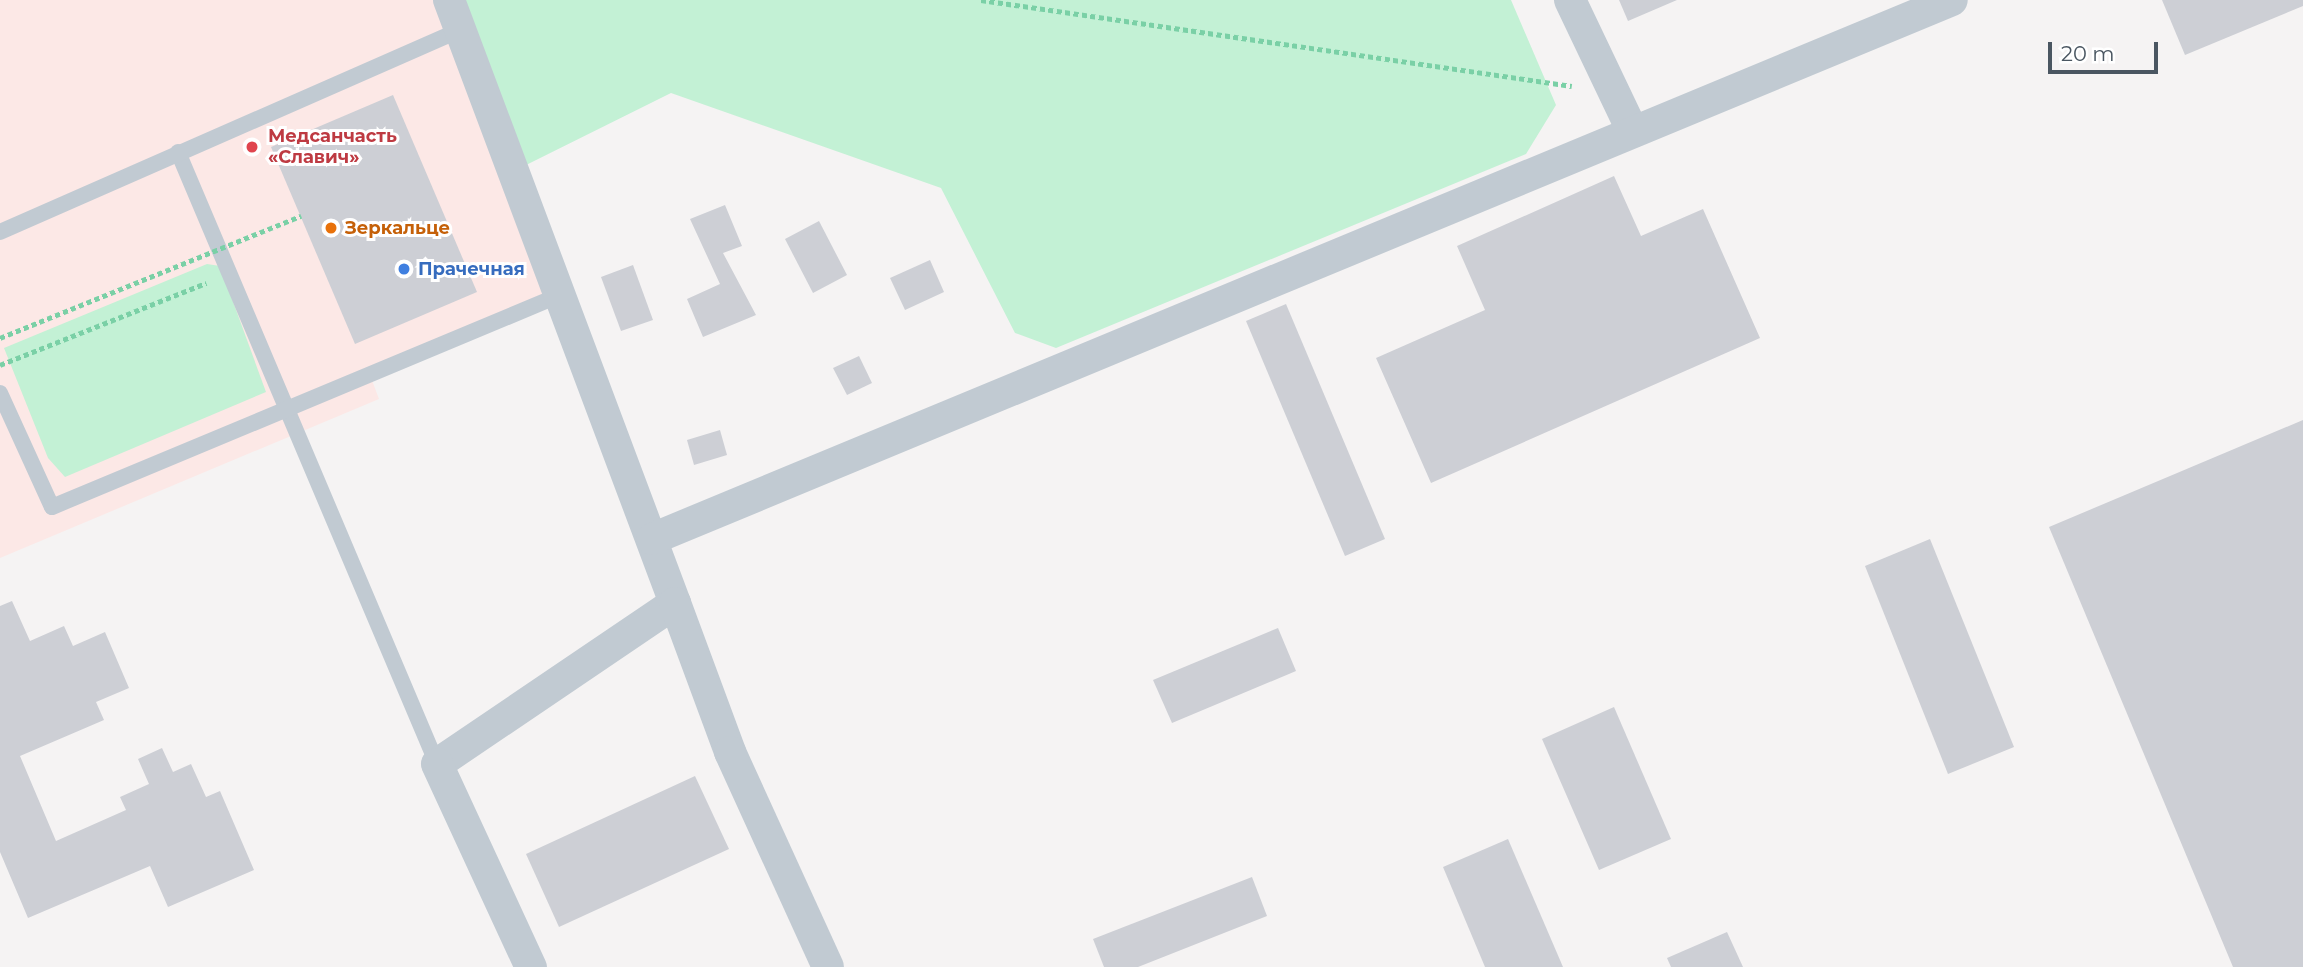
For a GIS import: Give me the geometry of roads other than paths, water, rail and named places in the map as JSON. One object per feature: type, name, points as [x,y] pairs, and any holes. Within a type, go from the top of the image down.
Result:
[{"type":"street","points":[[449,0],[730,752],[828,967]]},
{"type":"street","points":[[1570,0],[1633,132]]},
{"type":"street","points":[[652,539],[1952,0]]},
{"type":"street","points":[[531,967],[437,764],[675,603]]},
{"type":"lane","points":[[0,232],[460,30]]},
{"type":"lane","points":[[178,152],[285,411],[437,764]]},
{"type":"lane","points":[[0,393],[52,507],[560,295]]},
{"type":"place","name":"Медсанчасть «Славич»","points":[[252,147]]},
{"type":"place","name":"Зеркальце","points":[[331,228]]},
{"type":"place","name":"Прачечная","points":[[404,269]]}]
